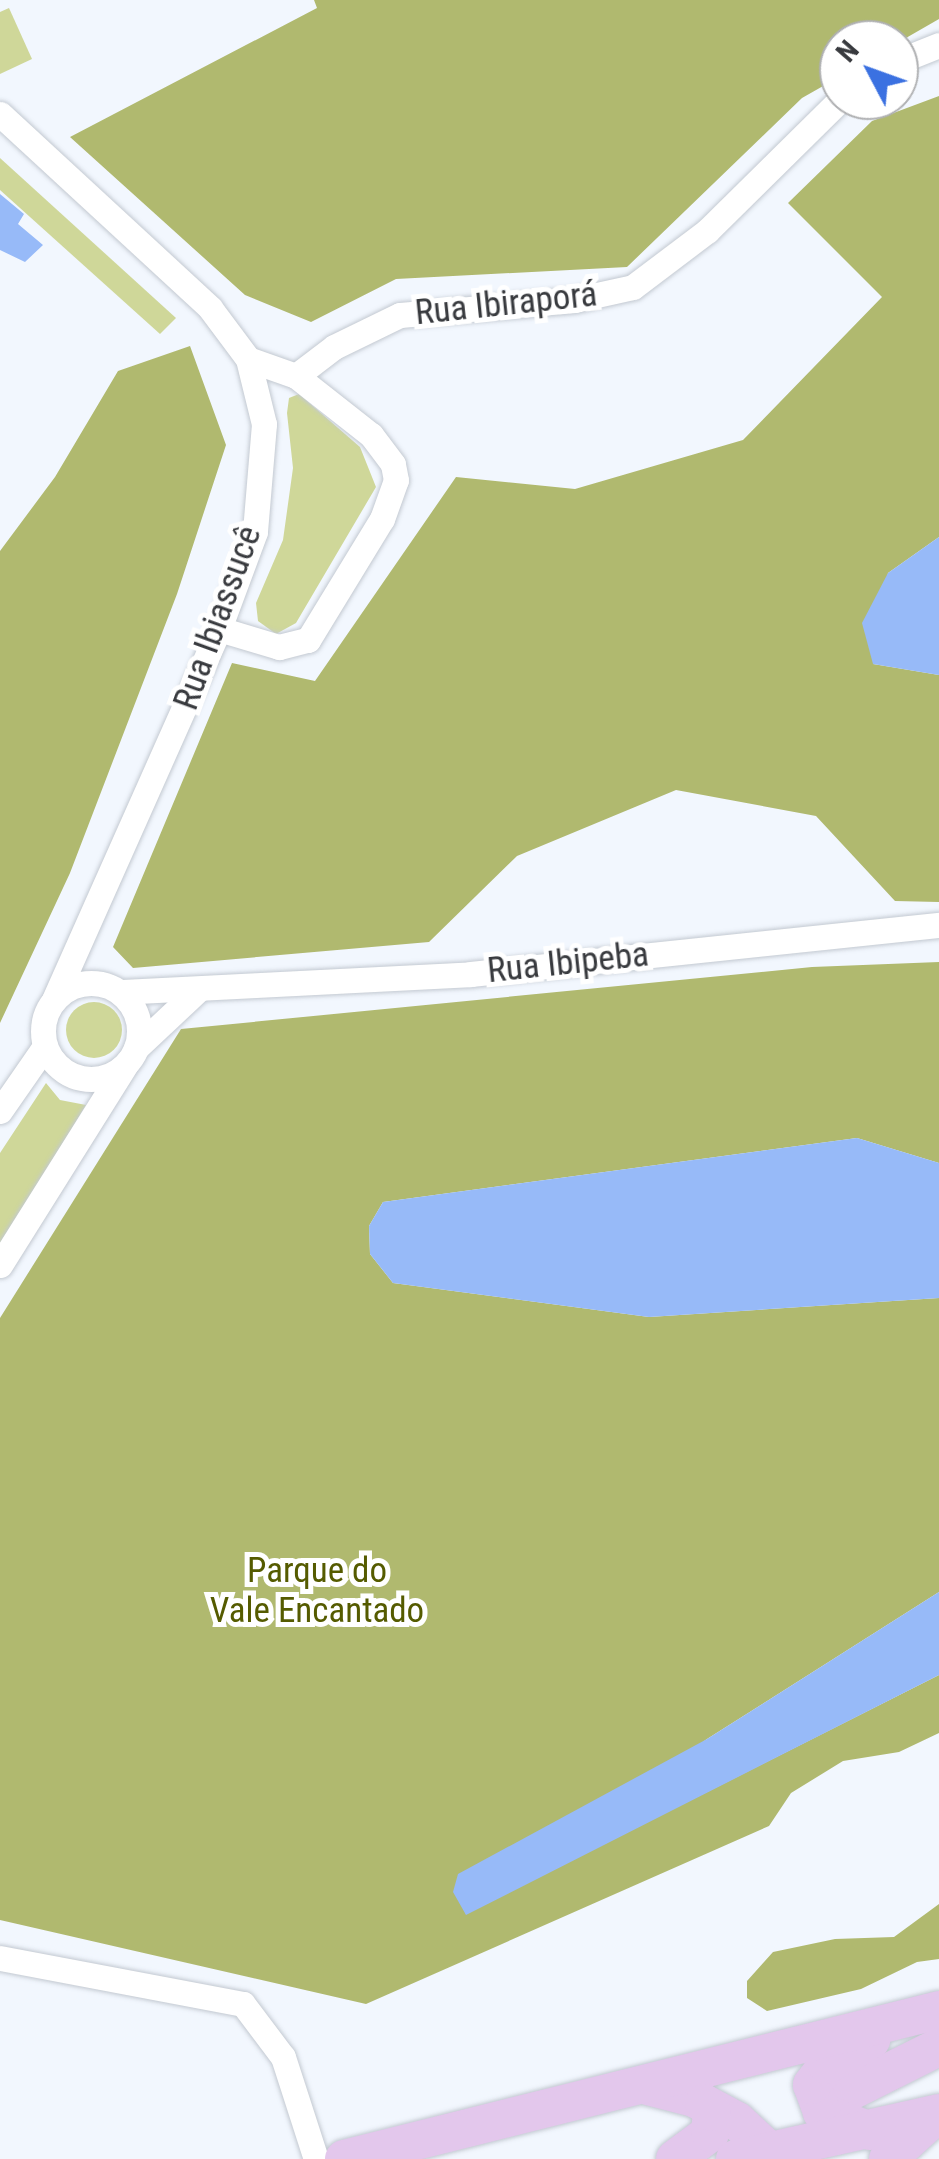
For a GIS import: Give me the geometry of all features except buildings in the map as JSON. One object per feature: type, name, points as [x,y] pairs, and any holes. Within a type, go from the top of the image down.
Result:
[{"type":"main road","points":[[344,2159],[928,2012]]},
{"type":"main road","points":[[879,2145],[822,2112],[812,2085],[839,2057],[928,2012]]},
{"type":"main road","points":[[847,2093],[939,2047]]},
{"type":"main road","points":[[644,2085],[704,2103],[776,2156]]},
{"type":"main road","points":[[675,2159],[710,2133],[712,2112],[704,2103]]},
{"type":"main road","points":[[735,2159],[879,2145],[938,2113]]},
{"type":"street","name":"Rua Ibiassucê","points":[[0,114],[210,308],[248,359],[262,402],[262,472],[254,532],[219,629],[97,913],[54,999]]},
{"type":"street","name":"Rua Ibiraporá","points":[[296,376],[334,346],[400,315],[574,300],[633,288],[707,231],[820,120]]},
{"type":"street","points":[[219,629],[280,647],[308,640],[392,500],[396,480],[384,450],[296,376],[248,359]]},
{"type":"street","name":"Rua Ibiassucê","points":[[93,982],[89,950],[97,913]]},
{"type":"street","name":"Rua Ibipeba","points":[[120,992],[471,974],[939,925]]},
{"type":"street","points":[[93,982],[120,992],[137,1015],[132,1055],[88,1079],[62,1070],[45,1046],[42,1030],[54,999],[93,982]]},
{"type":"street","points":[[0,1266],[132,1055],[196,991]]},
{"type":"street","points":[[0,1112],[45,1046]]},
{"type":"street","points":[[0,1958],[243,2004],[264,2023],[283,2057],[316,2159]]},
{"type":"green space","points":[[314,0],[939,0],[939,19],[919,30],[919,20],[819,20],[819,88],[802,98],[627,267],[396,279],[311,322],[245,295],[70,137],[317,8]]},
{"type":"green space","points":[[9,8],[32,59],[0,74],[0,12]]},
{"type":"green space","points":[[939,96],[939,537],[888,573],[873,664],[939,675],[939,902],[895,901],[816,816],[676,790],[517,856],[429,942],[133,968],[113,947],[232,663],[315,681],[456,477],[575,489],[743,440],[882,297],[788,203],[872,121],[919,120],[919,103]]},
{"type":"green space","points":[[0,158],[176,318],[160,334],[0,190]]},
{"type":"green space","points":[[190,346],[226,445],[177,594],[70,873],[0,1023],[0,551],[55,477],[118,371]]},
{"type":"green space","points":[[299,394],[360,447],[376,487],[296,623],[276,634],[258,621],[256,603],[283,540],[293,468],[287,413],[289,398]]},
{"type":"green space","name":"Parque do Vale Encantado","points":[[939,962],[939,1163],[857,1138],[383,1202],[369,1226],[370,1254],[393,1283],[649,1317],[939,1298],[939,1592],[707,1739],[465,1914],[939,1675],[939,1733],[899,1752],[843,1761],[791,1793],[769,1826],[366,2004],[0,1920],[0,1318],[181,1029],[812,967]]},
{"type":"green space","points":[[94,1002],[114,1010],[122,1030],[114,1050],[94,1058],[74,1050],[66,1030],[74,1010]]},
{"type":"green space","points":[[46,1083],[60,1100],[86,1105],[0,1248],[0,1153]]},
{"type":"green space","points":[[939,1904],[939,1959],[917,1962],[861,1989],[767,2011],[747,1998],[747,1981],[773,1952],[835,1939],[894,1937]]},
{"type":"water","points":[[0,194],[24,214],[18,224],[43,245],[25,262],[0,250]]},
{"type":"water","points":[[939,537],[939,675],[873,664],[862,623],[888,573]]},
{"type":"water","points":[[857,1138],[939,1163],[939,1298],[649,1317],[393,1283],[370,1254],[369,1226],[383,1202]]},
{"type":"water","points":[[939,1592],[939,1675],[466,1915],[453,1892],[458,1874],[707,1739]]}]
